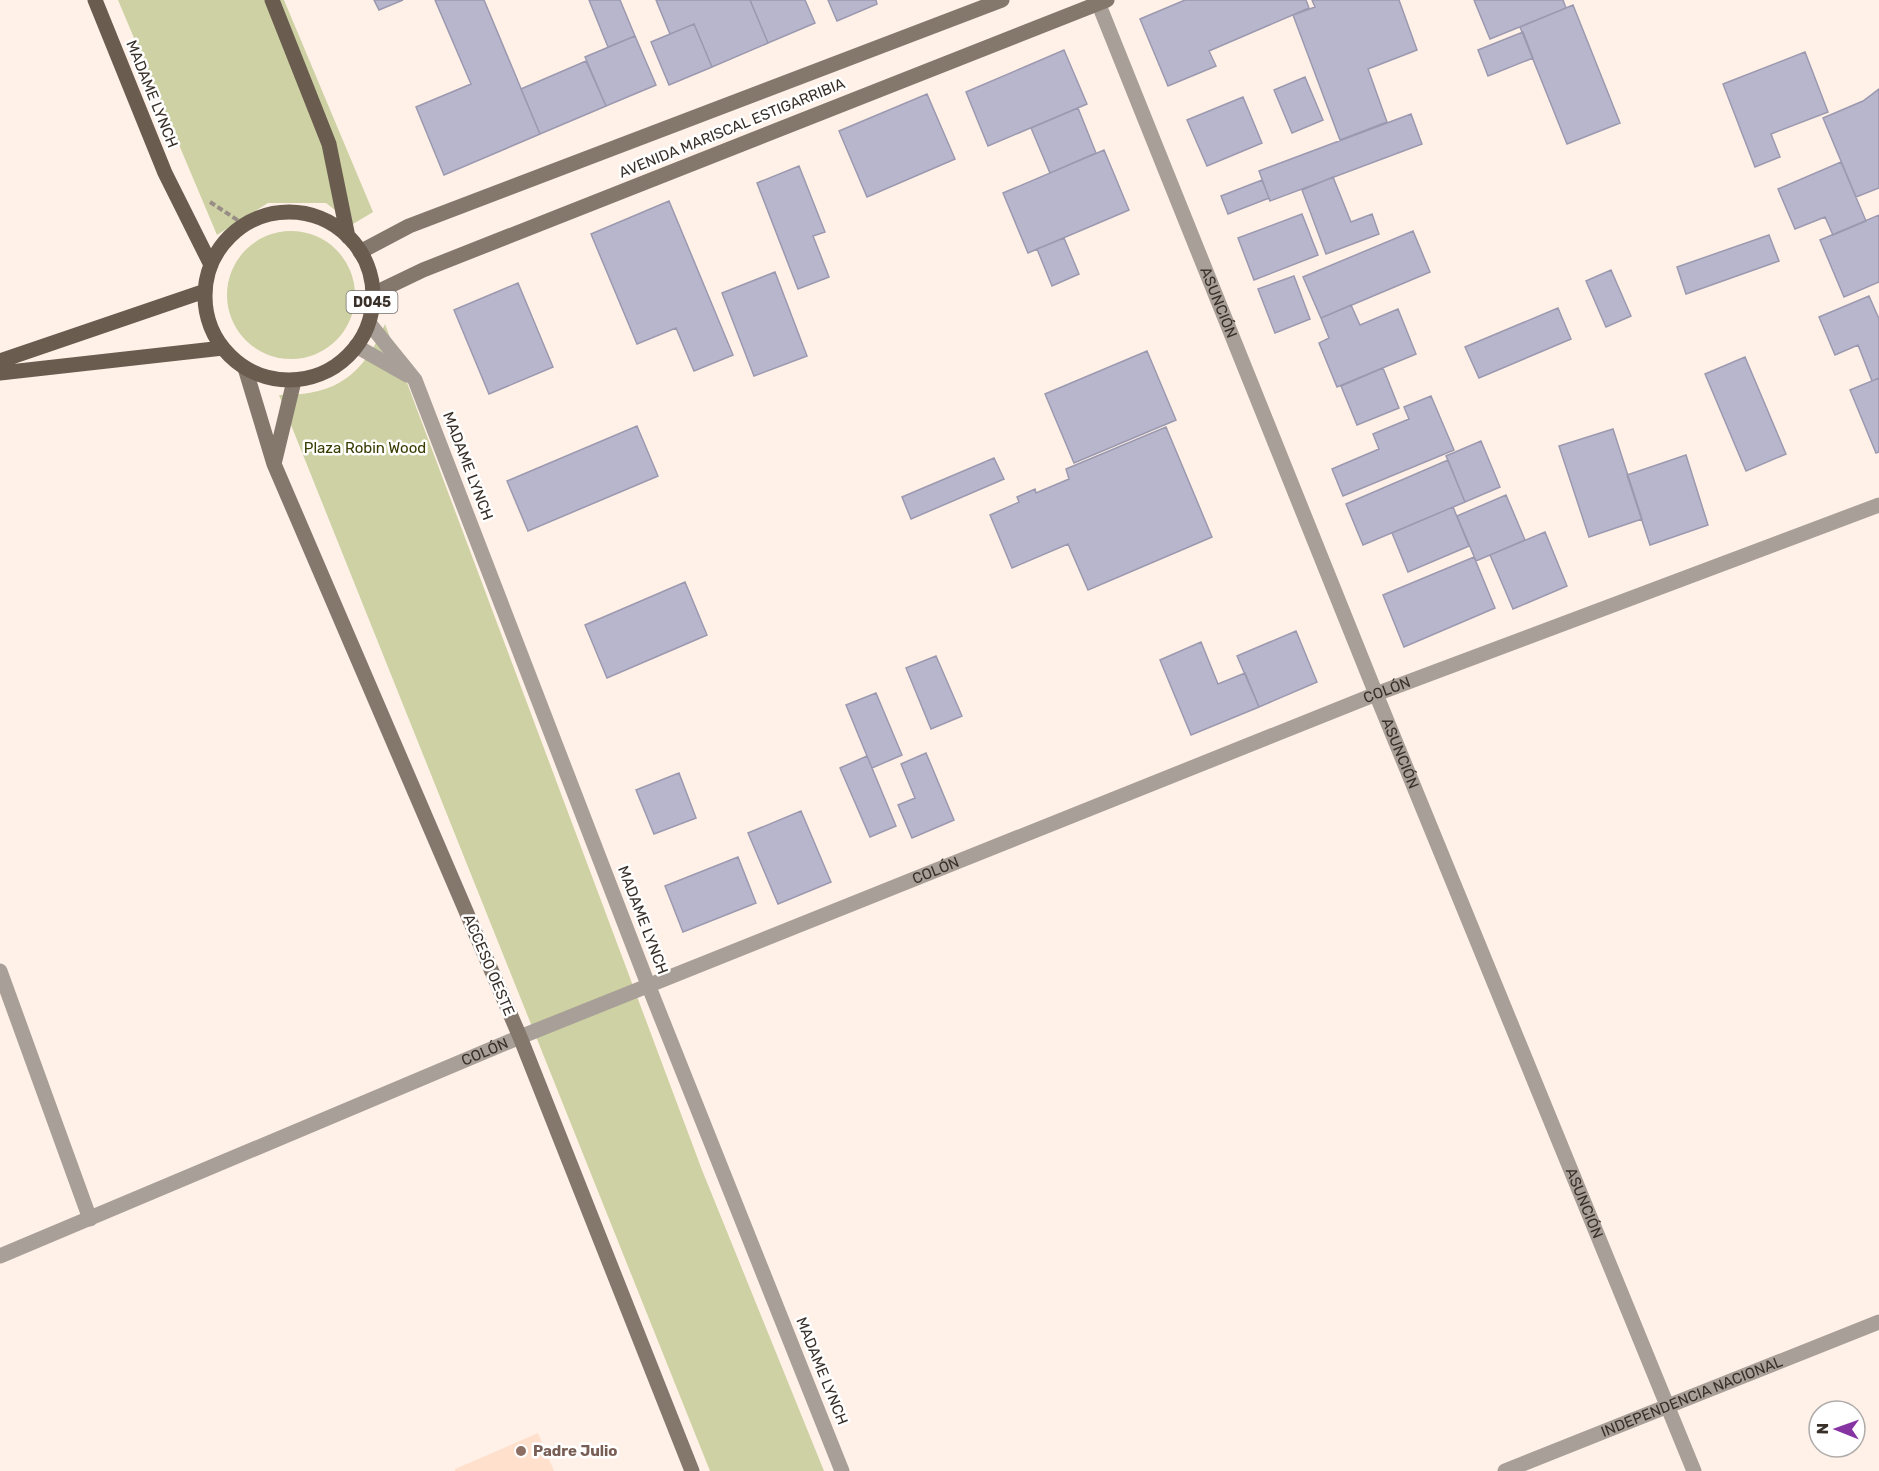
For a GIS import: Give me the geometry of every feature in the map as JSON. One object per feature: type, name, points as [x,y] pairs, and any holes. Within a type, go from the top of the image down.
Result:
[{"type":"main road","name":"MADAME LYNCH","points":[[95,0],[165,174],[211,265]]},
{"type":"main road","points":[[272,0],[329,144],[348,237]]},
{"type":"main road","name":"AVENIDA MARISCAL ESTIGARRIBIA","points":[[360,252],[410,226],[1002,0]]},
{"type":"main road","name":"AVENIDA MARISCAL ESTIGARRIBIA","points":[[373,294],[423,270],[1101,1]]},
{"type":"main road","name":"D045","points":[[286,212],[315,217],[339,228],[348,237],[360,252],[369,272],[373,294],[369,323],[356,346],[344,360],[312,377],[294,381],[277,380],[260,376],[245,368],[223,348],[212,331],[206,311],[205,291],[211,265],[219,249],[231,236],[245,225],[272,214],[286,212]]},
{"type":"main road","points":[[0,361],[205,291]]},
{"type":"main road","points":[[0,373],[223,348]]},
{"type":"main road","name":"ACCESO OESTE","points":[[245,368],[274,464],[520,1037],[692,1471]]},
{"type":"main road","points":[[274,464],[294,381]]},
{"type":"street","name":"ASUNCIÓN","points":[[1101,1],[1376,694],[1694,1471]]},
{"type":"street","name":"MADAME LYNCH","points":[[369,323],[415,380],[649,987],[842,1471]]},
{"type":"street","points":[[356,346],[415,380]]},
{"type":"street","name":"COLÓN","points":[[0,1256],[520,1037],[1376,694],[1879,505]]},
{"type":"street","points":[[0,971],[90,1219]]},
{"type":"street","name":"INDEPENDENCIA NACIONAL","points":[[1505,1471],[1879,1322]]},
{"type":"shaded area","name":"Padre Julio","points":[[538,1433],[554,1471],[455,1471],[455,1469]]},
{"type":"green space","points":[[118,0],[284,0],[373,212],[353,224],[326,203],[268,203],[217,235]]},
{"type":"green space","points":[[291,231],[315,236],[336,250],[350,271],[355,295],[350,319],[336,340],[315,354],[291,359],[267,354],[246,340],[232,319],[227,295],[232,271],[246,250],[267,236]]},
{"type":"green space","name":"Plaza Robin Wood","points":[[385,324],[702,1170],[824,1471],[710,1471],[279,395],[316,392],[345,379],[357,370],[367,357]]},
{"type":"building","points":[[374,0],[403,0],[379,10]]},
{"type":"building","points":[[435,0],[484,0],[540,134],[444,175],[416,107],[471,84]]},
{"type":"building","points":[[589,0],[620,0],[635,36],[608,47]]},
{"type":"building","points":[[656,0],[750,0],[768,43],[712,67],[694,24],[670,34]]},
{"type":"building","points":[[750,0],[805,0],[815,23],[768,43]]},
{"type":"building","points":[[828,0],[876,0],[877,4],[837,21]]},
{"type":"building","points":[[1185,0],[1306,0],[1309,8],[1209,51],[1216,66],[1168,86],[1140,19]]},
{"type":"building","points":[[1312,0],[1399,0],[1417,50],[1368,69],[1387,122],[1340,140],[1293,15],[1315,7]]},
{"type":"building","points":[[1474,0],[1563,0],[1566,8],[1490,39]]},
{"type":"building","points":[[1573,5],[1620,123],[1567,144],[1520,27]]},
{"type":"building","points":[[694,24],[712,67],[669,85],[651,42]]},
{"type":"building","points":[[1523,32],[1533,58],[1488,76],[1478,50]]},
{"type":"building","points":[[635,36],[656,85],[606,106],[585,57]]},
{"type":"building","points":[[1064,50],[1087,104],[988,146],[966,92]]},
{"type":"building","points":[[1805,52],[1828,112],[1771,134],[1780,157],[1755,167],[1723,84]]},
{"type":"building","points":[[586,61],[606,106],[540,134],[521,89]]},
{"type":"building","points":[[1305,77],[1323,120],[1292,133],[1274,90]]},
{"type":"building","points":[[1879,89],[1879,188],[1856,197],[1823,118],[1863,101]]},
{"type":"building","points":[[927,94],[955,159],[867,197],[839,131]]},
{"type":"building","points":[[1243,97],[1262,143],[1207,166],[1187,120]]},
{"type":"building","points":[[1078,108],[1096,153],[1050,173],[1031,128]]},
{"type":"building","points":[[1411,114],[1422,144],[1270,201],[1259,171]]},
{"type":"building","points":[[1104,150],[1129,210],[1028,253],[1003,193]]},
{"type":"building","points":[[1841,162],[1866,221],[1833,235],[1825,217],[1795,229],[1778,189]]},
{"type":"building","points":[[799,166],[825,232],[813,236],[829,277],[798,289],[757,183]]},
{"type":"building","points":[[1333,177],[1351,222],[1372,214],[1379,234],[1326,254],[1302,190]]},
{"type":"building","points":[[1262,180],[1269,198],[1228,214],[1221,196]]},
{"type":"building","points":[[669,201],[733,355],[694,371],[676,328],[637,344],[591,234]]},
{"type":"building","points":[[1302,214],[1318,255],[1254,280],[1238,238]]},
{"type":"building","points":[[1879,215],[1879,282],[1844,297],[1820,240]]},
{"type":"building","points":[[1413,231],[1430,272],[1321,318],[1303,277]]},
{"type":"building","points":[[1769,235],[1779,261],[1686,294],[1677,267]]},
{"type":"building","points":[[1064,238],[1079,274],[1052,286],[1037,249]]},
{"type":"building","points":[[1611,270],[1631,316],[1606,327],[1586,281]]},
{"type":"building","points":[[775,272],[807,356],[754,376],[722,293]]},
{"type":"building","points":[[1294,276],[1310,319],[1275,333],[1258,289]]},
{"type":"building","points":[[518,283],[553,367],[489,394],[454,310]]},
{"type":"building","points":[[1869,296],[1879,319],[1879,378],[1872,381],[1858,345],[1835,355],[1819,317]]},
{"type":"building","points":[[1351,305],[1360,325],[1398,309],[1416,354],[1337,387],[1319,343],[1329,338],[1321,318]]},
{"type":"building","points":[[1558,308],[1571,339],[1479,378],[1465,347]]},
{"type":"building","points":[[1147,351],[1176,420],[1074,463],[1045,394]]},
{"type":"building","points":[[1745,357],[1786,454],[1746,471],[1705,374]]},
{"type":"building","points":[[1383,368],[1399,408],[1357,425],[1341,386]]},
{"type":"building","points":[[1879,378],[1879,452],[1876,453],[1850,390]]},
{"type":"building","points":[[1431,396],[1454,450],[1343,496],[1332,469],[1379,449],[1373,434],[1409,419],[1404,407]]},
{"type":"building","points":[[637,426],[658,476],[528,531],[507,481]]},
{"type":"building","points":[[1166,427],[1212,537],[1088,590],[1068,544],[1012,568],[990,515],[1019,502],[1017,497],[1035,489],[1036,493],[1069,479],[1066,469]]},
{"type":"building","points":[[1613,429],[1642,519],[1589,537],[1559,446]]},
{"type":"building","points":[[1481,441],[1500,487],[1465,502],[1446,456]]},
{"type":"building","points":[[1686,455],[1708,525],[1650,545],[1627,475]]},
{"type":"building","points":[[994,458],[1004,479],[911,519],[902,497]]},
{"type":"building","points":[[1448,460],[1465,502],[1363,545],[1346,504]]},
{"type":"building","points":[[1506,495],[1525,540],[1476,561],[1457,516]]},
{"type":"building","points":[[1453,507],[1469,546],[1408,572],[1392,533]]},
{"type":"building","points":[[1545,532],[1567,586],[1513,609],[1490,555]]},
{"type":"building","points":[[1474,557],[1495,608],[1404,647],[1383,595]]},
{"type":"building","points":[[685,582],[707,635],[607,678],[585,625]]},
{"type":"building","points":[[1296,631],[1317,682],[1259,707],[1237,656]]},
{"type":"building","points":[[1201,642],[1218,684],[1245,673],[1259,707],[1191,735],[1160,660]]},
{"type":"building","points":[[936,656],[962,716],[931,729],[906,668]]},
{"type":"building","points":[[876,693],[902,755],[872,768],[846,705]]},
{"type":"building","points":[[926,753],[954,820],[912,838],[898,805],[915,798],[901,764]]},
{"type":"building","points":[[867,756],[896,826],[870,837],[840,768]]},
{"type":"building","points":[[679,773],[696,818],[654,834],[636,790]]},
{"type":"building","points":[[801,811],[831,882],[778,904],[748,833]]},
{"type":"building","points":[[738,857],[756,903],[683,932],[665,886]]},
{"type":"place","name":"Padre Julio","points":[[521,1451]]}]
